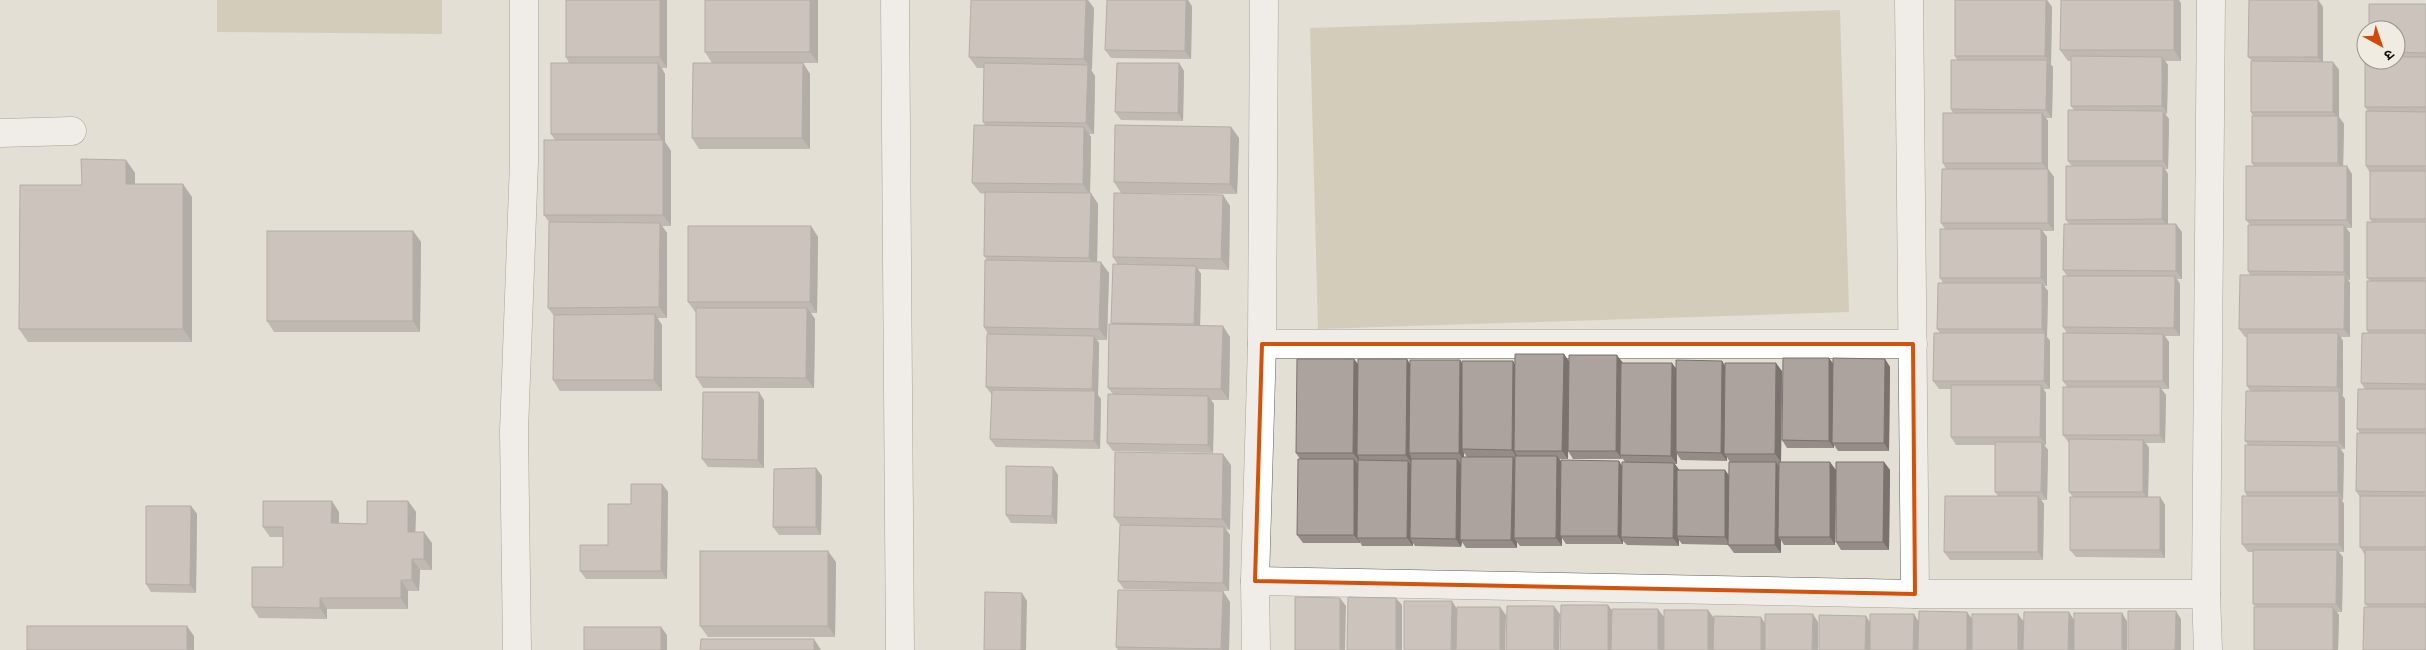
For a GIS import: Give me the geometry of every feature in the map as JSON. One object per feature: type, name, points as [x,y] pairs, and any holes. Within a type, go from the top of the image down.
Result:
[{"type":"street","points":[[517,650],[514,431],[524,162],[524,0]]},
{"type":"street","points":[[895,0],[900,650]]},
{"type":"street","points":[[1256,650],[1255,581],[1262,344],[1264,0]]},
{"type":"street","points":[[1909,0],[1915,594]]},
{"type":"street","points":[[2208,650],[2206,594],[2211,0]]},
{"type":"street","points":[[0,133],[72,131]]},
{"type":"street","points":[[1262,344],[1913,344]]},
{"type":"street","points":[[1255,581],[1915,594],[2206,594]]},
{"type":"highlighted area","points":[[1262,344],[1913,344],[1915,594],[1255,581]]},
{"type":"shaded area","points":[[217,0],[442,0],[442,34],[217,32]]},
{"type":"shaded area","points":[[1840,10],[1849,312],[1318,329],[1310,28]]},
{"type":"building","points":[[566,0],[660,0],[660,57],[566,57]]},
{"type":"building","points":[[705,0],[810,0],[810,52],[705,52]]},
{"type":"building","points":[[971,0],[1086,0],[1084,59],[969,57]]},
{"type":"building","points":[[1107,0],[1186,0],[1185,51],[1105,50]]},
{"type":"building","points":[[1955,0],[2046,0],[2045,56],[1955,56]]},
{"type":"building","points":[[2061,0],[2174,0],[2174,50],[2060,50]]},
{"type":"building","points":[[2249,0],[2318,0],[2318,57],[2248,57]]},
{"type":"building","points":[[2369,4],[2426,4],[2426,53],[2406,52],[2406,20],[2369,20]]},
{"type":"building","points":[[2071,56],[2162,57],[2162,106],[2071,106]]},
{"type":"building","points":[[2406,57],[2426,57],[2426,107],[2365,107],[2365,70],[2406,70]]},
{"type":"building","points":[[1951,60],[2047,60],[2046,110],[1951,109]]},
{"type":"building","points":[[2251,61],[2333,62],[2333,112],[2251,112]]},
{"type":"building","points":[[551,63],[658,63],[658,134],[551,134]]},
{"type":"building","points":[[693,63],[803,63],[802,138],[692,138]]},
{"type":"building","points":[[984,63],[1088,65],[1086,123],[983,122]]},
{"type":"building","points":[[1117,63],[1179,63],[1178,113],[1115,112]]},
{"type":"building","points":[[2068,110],[2163,111],[2163,161],[2068,161]]},
{"type":"building","points":[[2366,111],[2426,112],[2426,166],[2366,166]]},
{"type":"building","points":[[1943,113],[2042,113],[2042,163],[1943,163]]},
{"type":"building","points":[[2252,116],[2338,116],[2338,163],[2252,163]]},
{"type":"building","points":[[974,125],[1084,127],[1083,184],[972,183]]},
{"type":"building","points":[[1115,125],[1231,127],[1230,184],[1114,182]]},
{"type":"building","points":[[544,140],[663,140],[663,215],[544,215]]},
{"type":"building","points":[[81,159],[126,160],[126,184],[183,184],[183,329],[19,329],[20,185],[82,185]]},
{"type":"building","points":[[2066,166],[2163,166],[2162,219],[2066,220]]},
{"type":"building","points":[[2246,166],[2347,166],[2347,220],[2246,220]]},
{"type":"building","points":[[1942,169],[2048,169],[2048,223],[1941,223]]},
{"type":"building","points":[[2370,171],[2426,171],[2426,219],[2370,219]]},
{"type":"building","points":[[985,192],[1091,193],[1089,258],[984,256]]},
{"type":"building","points":[[1114,193],[1223,195],[1221,259],[1113,257]]},
{"type":"building","points":[[549,222],[660,223],[659,307],[548,308]]},
{"type":"building","points":[[2367,222],[2426,222],[2426,278],[2367,278]]},
{"type":"building","points":[[2064,224],[2176,224],[2176,271],[2063,270]]},
{"type":"building","points":[[2248,225],[2344,225],[2344,272],[2248,271]]},
{"type":"building","points":[[688,226],[811,226],[810,302],[688,302]]},
{"type":"building","points":[[1940,229],[2041,229],[2041,278],[1940,278]]},
{"type":"building","points":[[267,231],[413,231],[413,321],[267,321]]},
{"type":"building","points":[[985,260],[1101,262],[1099,329],[984,327]]},
{"type":"building","points":[[1113,264],[1196,266],[1194,324],[1111,323]]},
{"type":"building","points":[[2240,275],[2345,275],[2344,329],[2239,329]]},
{"type":"building","points":[[2063,276],[2175,276],[2174,328],[2063,327]]},
{"type":"building","points":[[2367,281],[2426,281],[2426,330],[2367,330]]},
{"type":"building","points":[[1938,283],[2042,283],[2042,329],[1937,329]]},
{"type":"building","points":[[696,308],[807,308],[806,378],[696,377]]},
{"type":"building","points":[[655,314],[654,380],[553,380],[554,315]]},
{"type":"building","points":[[1109,324],[1223,326],[1221,389],[1108,388]]},
{"type":"building","points":[[1934,333],[2045,333],[2044,381],[1933,381]]},
{"type":"building","points":[[2063,333],[2163,334],[2163,381],[2063,381]]},
{"type":"building","points":[[2247,333],[2338,333],[2337,387],[2247,386]]},
{"type":"building","points":[[2362,333],[2426,333],[2426,384],[2361,383]]},
{"type":"building","points":[[987,334],[1094,336],[1092,389],[986,387]]},
{"type":"building","points":[[1515,354],[1564,354],[1562,451],[1514,451]]},
{"type":"building","points":[[1569,355],[1617,355],[1616,451],[1568,451]]},
{"type":"building","points":[[1783,358],[1829,358],[1829,441],[1782,440]]},
{"type":"building","points":[[1833,358],[1885,359],[1884,443],[1832,443]]},
{"type":"building","points":[[1297,359],[1354,359],[1353,453],[1296,453]]},
{"type":"building","points":[[1358,359],[1407,359],[1406,455],[1357,455]]},
{"type":"building","points":[[1410,360],[1460,360],[1459,453],[1409,453]]},
{"type":"building","points":[[1676,360],[1722,361],[1721,453],[1676,452]]},
{"type":"building","points":[[1462,361],[1513,361],[1512,450],[1462,449]]},
{"type":"building","points":[[1621,363],[1672,363],[1671,456],[1620,455]]},
{"type":"building","points":[[1725,363],[1776,363],[1775,454],[1724,454]]},
{"type":"building","points":[[1951,385],[2041,385],[2040,437],[1951,437]]},
{"type":"building","points":[[2063,387],[2160,387],[2160,435],[2063,435]]},
{"type":"building","points":[[2358,389],[2426,389],[2426,429],[2357,429]]},
{"type":"building","points":[[992,390],[1095,391],[1094,441],[990,439]]},
{"type":"building","points":[[2246,391],[2339,391],[2339,442],[2245,441]]},
{"type":"building","points":[[703,392],[759,392],[758,460],[702,459]]},
{"type":"building","points":[[1108,394],[1208,396],[1208,445],[1107,443]]},
{"type":"building","points":[[2357,433],[2426,433],[2426,492],[2356,491]]},
{"type":"building","points":[[2069,439],[2143,440],[2143,492],[2069,492]]},
{"type":"building","points":[[1995,442],[2042,442],[2041,492],[1995,492]]},
{"type":"building","points":[[2245,445],[2338,446],[2338,492],[2245,492]]},
{"type":"building","points":[[1115,452],[1223,454],[1222,519],[1114,517]]},
{"type":"building","points":[[1515,456],[1557,456],[1556,538],[1514,538]]},
{"type":"building","points":[[1461,457],[1513,457],[1511,540],[1460,540]]},
{"type":"building","points":[[1298,459],[1354,459],[1354,535],[1297,535]]},
{"type":"building","points":[[1411,459],[1457,459],[1456,539],[1410,538]]},
{"type":"building","points":[[1358,460],[1408,461],[1407,538],[1357,538]]},
{"type":"building","points":[[1561,460],[1619,461],[1618,536],[1560,536]]},
{"type":"building","points":[[1622,462],[1674,463],[1673,538],[1621,537]]},
{"type":"building","points":[[1729,462],[1776,462],[1775,545],[1728,545]]},
{"type":"building","points":[[1779,462],[1830,462],[1830,537],[1778,537]]},
{"type":"building","points":[[1836,462],[1884,462],[1883,542],[1836,542]]},
{"type":"building","points":[[1006,466],[1053,467],[1052,516],[1006,515]]},
{"type":"building","points":[[816,468],[816,527],[773,527],[774,469]]},
{"type":"building","points":[[1677,470],[1725,470],[1725,537],[1677,536]]},
{"type":"building","points":[[631,484],[662,484],[661,571],[580,571],[580,545],[608,545],[608,504],[631,504]]},
{"type":"building","points":[[1945,496],[2038,496],[2038,552],[1944,552]]},
{"type":"building","points":[[2242,496],[2339,496],[2339,544],[2242,544]]},
{"type":"building","points":[[2360,496],[2426,496],[2426,547],[2360,547]]},
{"type":"building","points":[[2070,497],[2160,497],[2160,550],[2070,550]]},
{"type":"building","points":[[263,501],[332,501],[331,523],[367,524],[367,501],[408,501],[408,532],[424,532],[424,559],[412,559],[412,580],[401,580],[401,598],[320,598],[320,608],[252,607],[252,567],[283,567],[283,527],[263,527]]},
{"type":"building","points":[[146,506],[191,506],[190,585],[146,584]]},
{"type":"building","points":[[1120,525],[1224,527],[1223,583],[1118,581]]},
{"type":"building","points":[[2253,550],[2337,550],[2336,604],[2253,604]]},
{"type":"building","points":[[2365,550],[2426,550],[2426,604],[2365,604]]},
{"type":"building","points":[[700,551],[828,551],[828,626],[700,626]]},
{"type":"building","points":[[1118,590],[1223,591],[1221,649],[1116,647]]},
{"type":"building","points":[[985,592],[1022,593],[1021,650],[984,650]]},
{"type":"building","points":[[1295,597],[1340,598],[1340,650],[1295,650]]},
{"type":"building","points":[[1348,597],[1396,598],[1396,650],[1347,650]]},
{"type":"building","points":[[1404,601],[1452,601],[1451,650],[1404,650]]},
{"type":"building","points":[[1561,605],[1608,605],[1608,650],[1560,650]]},
{"type":"building","points":[[1507,606],[1554,606],[1554,650],[1506,650]]},
{"type":"building","points":[[1457,607],[1500,607],[1500,650],[1456,650]]},
{"type":"building","points":[[2254,607],[2333,607],[2333,650],[2254,650]]},
{"type":"building","points":[[2364,607],[2426,607],[2426,650],[2363,650]]},
{"type":"building","points":[[1612,609],[1658,609],[1658,650],[1611,650]]},
{"type":"building","points":[[1664,610],[1708,610],[1708,650],[1664,650]]},
{"type":"building","points":[[1919,611],[1967,612],[1967,650],[1918,650]]},
{"type":"building","points":[[2128,611],[2176,611],[2175,650],[2128,650]]},
{"type":"building","points":[[2024,612],[2069,612],[2068,650],[2023,650]]},
{"type":"building","points":[[2074,613],[2122,613],[2122,650],[2074,650]]},
{"type":"building","points":[[1765,614],[1813,614],[1812,650],[1765,650]]},
{"type":"building","points":[[1870,614],[1914,614],[1913,650],[1870,650]]},
{"type":"building","points":[[1972,614],[2018,614],[2018,650],[1972,650]]},
{"type":"building","points":[[1819,615],[1866,616],[1865,650],[1819,650]]},
{"type":"building","points":[[1714,616],[1761,617],[1761,650],[1713,650]]},
{"type":"building","points":[[27,626],[187,626],[187,650],[27,650]]},
{"type":"building","points":[[584,627],[661,627],[661,650],[584,650]]},
{"type":"building","points":[[701,639],[814,639],[814,650],[700,650]]}]
